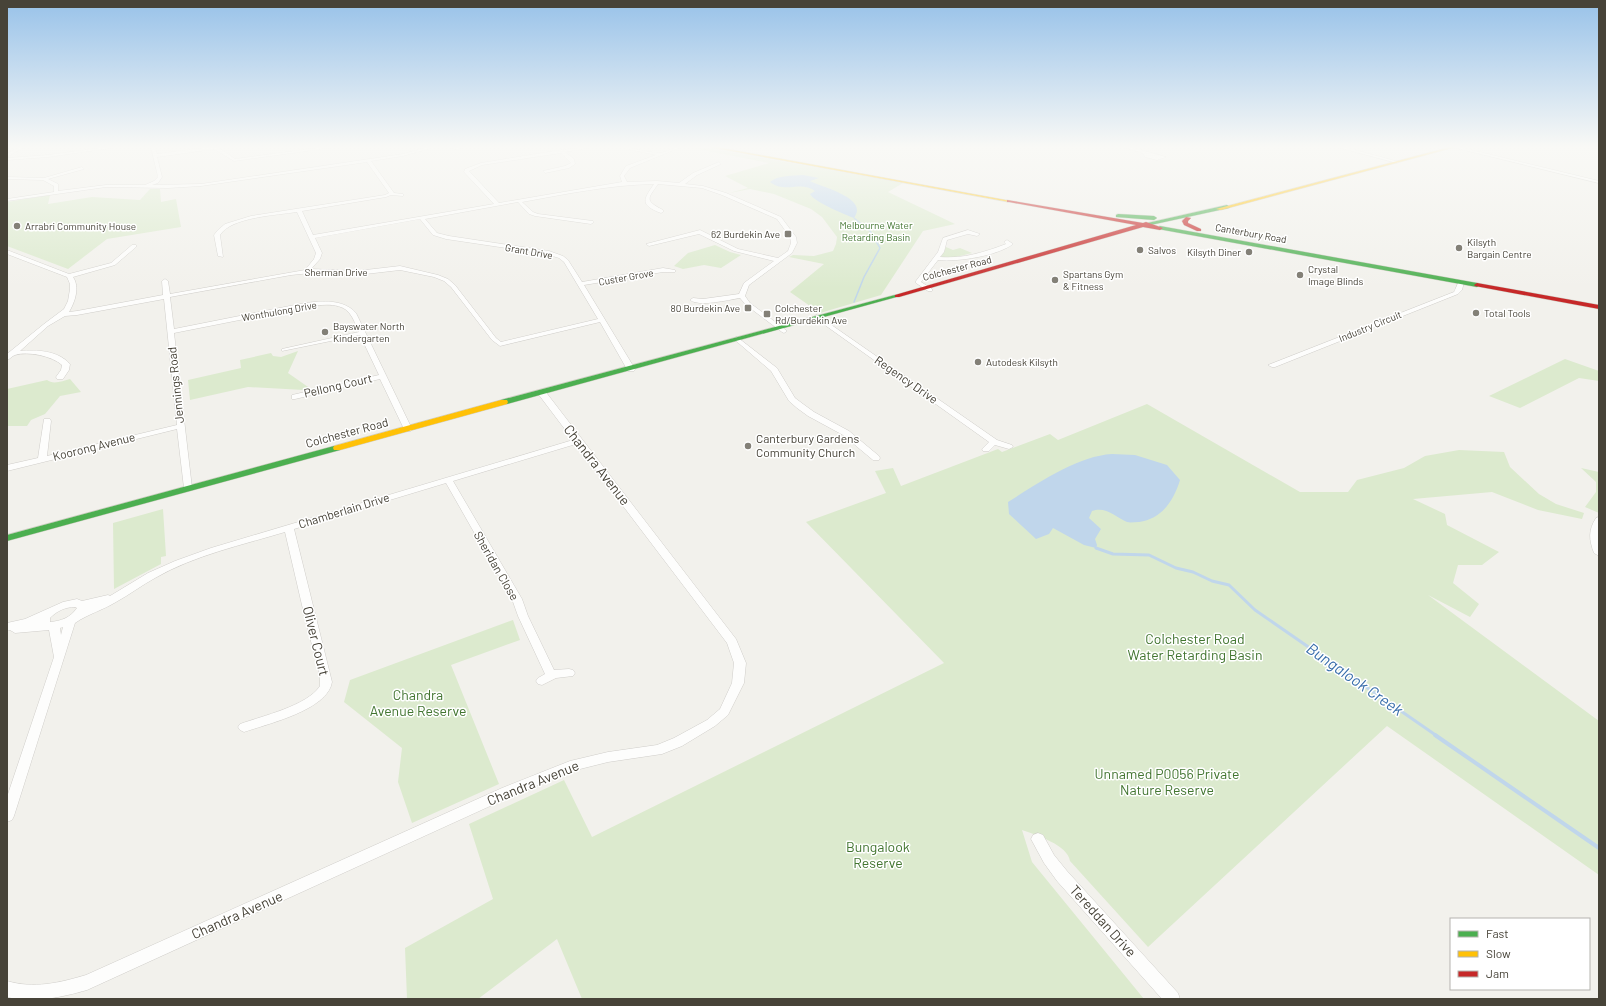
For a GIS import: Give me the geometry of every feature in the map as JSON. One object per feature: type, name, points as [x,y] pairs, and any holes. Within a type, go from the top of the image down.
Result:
[{"type":"main road","name":"Canterbury Road","points":[[979,194],[1599,307]]},
{"type":"main road","name":"Colchester Road","points":[[7,538],[928,289],[1122,231],[1188,218],[1276,194]]},
{"type":"main road","name":"Canterbury Road","points":[[1037,204],[1118,216],[1155,225],[1198,230],[1599,302]]},
{"type":"main road","name":"Colchester Road","points":[[928,289],[1021,266],[1155,225],[1171,218],[1227,207]]},
{"type":"main road","points":[[1118,216],[1171,218]]},
{"type":"main road","points":[[1104,217],[1122,225],[1122,231]]},
{"type":"main road","points":[[1188,218],[1184,221],[1186,224],[1198,230]]},
{"type":"street","points":[[7,200],[44,194]]},
{"type":"street","points":[[221,256],[217,234],[218,231],[251,218],[391,194],[402,195]]},
{"type":"street","points":[[487,194],[497,204]]},
{"type":"street","points":[[311,237],[556,194]]},
{"type":"street","points":[[649,194],[647,201],[661,212]]},
{"type":"street","points":[[723,194],[779,218],[794,237],[794,243],[790,252],[746,284],[742,296],[748,304],[781,329]]},
{"type":"street","points":[[518,200],[537,215],[591,222]]},
{"type":"street","points":[[299,210],[318,253],[317,259],[306,272]]},
{"type":"street","name":"Grant Drive","points":[[421,218],[435,234],[448,238],[547,252],[561,257],[566,261],[631,369]]},
{"type":"street","points":[[649,244],[700,232],[736,250],[779,260]]},
{"type":"street","points":[[928,289],[918,282],[936,258],[947,238],[968,232],[977,234]]},
{"type":"street","points":[[936,258],[959,259],[1008,243]]},
{"type":"street","points":[[69,276],[113,264],[134,246]]},
{"type":"street","points":[[7,252],[69,276],[72,278],[74,285],[70,304],[64,314],[45,326],[7,358]]},
{"type":"street","name":"Sherman Drive","points":[[64,314],[284,274],[306,272],[357,273],[400,268],[441,278],[453,286],[494,339],[500,344],[601,320]]},
{"type":"street","name":"Custer Grove","points":[[580,284],[663,270],[673,271]]},
{"type":"street","name":"Jennings Road","points":[[165,281],[188,488]]},
{"type":"street","name":"Industry Circuit","points":[[1272,365],[1456,293],[1459,290],[1461,282]]},
{"type":"street","points":[[693,300],[703,301],[742,296]]},
{"type":"street","name":"Wonthulong Drive","points":[[170,332],[298,306],[323,303],[340,305],[350,310],[408,429]]},
{"type":"street","name":"Regency Drive","points":[[819,319],[994,442],[1008,447]]},
{"type":"street","points":[[284,350],[362,333]]},
{"type":"street","points":[[739,340],[774,370],[792,399],[800,406],[811,414],[846,433],[876,458]]},
{"type":"street","points":[[13,353],[42,353],[50,354],[61,359],[66,364],[65,370],[60,377]]},
{"type":"street","name":"Pellong Court","points":[[295,397],[382,376]]},
{"type":"street","name":"Chandra Avenue","points":[[13,994],[40,994],[87,982],[507,792],[570,766],[608,757],[658,750],[695,733],[724,712],[738,683],[740,662],[732,642],[598,466],[577,441],[542,393]]},
{"type":"street","points":[[42,460],[47,421]]},
{"type":"street","name":"Koorong Avenue","points":[[7,468],[181,426]]},
{"type":"street","name":"Chamberlain Drive","points":[[81,610],[101,606],[152,575],[178,563],[214,550],[577,441]]},
{"type":"street","points":[[986,449],[994,442]]},
{"type":"street","name":"Sheridan Close","points":[[448,480],[517,600],[546,678],[558,673],[569,673]]},
{"type":"street","points":[[1599,520],[1594,533],[1594,542],[1599,553]]},
{"type":"street","name":"Oliver Court","points":[[244,727],[311,702],[326,686],[326,676],[310,618],[289,528]]},
{"type":"street","points":[[7,628],[28,622],[66,604],[77,603],[81,610],[70,622],[7,816]]},
{"type":"street","points":[[48,613],[44,620],[50,626],[59,655]]},
{"type":"street","points":[[7,628],[23,629],[70,622]]},
{"type":"street","name":"Tereddan Drive","points":[[1038,839],[1049,859],[1062,876],[1172,999]]},
{"type":"green space","points":[[146,194],[160,194],[161,202],[176,199],[181,227],[107,239],[68,269],[7,246],[7,202],[50,195],[48,204],[92,197],[140,200]]},
{"type":"green space","name":"Melbourne Water Retarding Basin","points":[[774,194],[892,194],[955,224],[923,231],[881,295],[820,313],[790,292],[824,264],[789,257],[793,255],[814,256],[833,251],[837,237],[822,217],[811,209]]},
{"type":"green space","points":[[715,245],[741,255],[721,268],[704,265],[683,269],[674,266],[688,253]]},
{"type":"green space","points":[[946,247],[953,250],[960,248],[972,253],[952,258],[941,257]]},
{"type":"green space","points":[[298,351],[288,373],[311,389],[304,390],[248,387],[190,400],[188,380],[241,368],[240,360],[271,353],[273,356],[281,357]]},
{"type":"green space","points":[[1565,359],[1599,371],[1599,381],[1579,378],[1520,408],[1489,396]]},
{"type":"green space","points":[[70,379],[81,392],[60,396],[45,414],[31,420],[27,426],[7,426],[7,389],[47,380],[52,382],[61,382]]},
{"type":"green space","points":[[1147,404],[1300,492],[1348,492],[1357,480],[1404,468],[1425,456],[1459,450],[1504,452],[1510,467],[1539,494],[1556,504],[1584,513],[1582,519],[1538,510],[1492,492],[1413,499],[1445,514],[1447,525],[1499,552],[1482,565],[1458,565],[1453,583],[1479,604],[1470,617],[1428,595],[1599,721],[1599,875],[1387,726],[1148,947],[1070,861],[1064,850],[1050,841],[1022,830],[1032,862],[1144,999],[582,999],[557,939],[478,999],[407,999],[405,948],[493,899],[469,824],[564,780],[592,837],[944,663],[806,522],[886,493],[875,471],[893,468],[901,486],[998,449],[1002,452],[1050,434],[1058,440]]},
{"type":"green space","points":[[1581,468],[1599,472],[1599,513],[1585,507],[1596,492],[1596,482]]},
{"type":"green space","points":[[163,509],[166,556],[161,557],[161,564],[114,589],[113,523]]},
{"type":"green space","name":"Chandra Avenue Reserve","points":[[513,620],[520,640],[451,665],[499,784],[412,823],[398,782],[402,748],[344,702],[350,680]]},
{"type":"water","points":[[810,194],[842,194],[850,199],[855,205],[857,211],[854,218],[817,201]]},
{"type":"water","points":[[1112,454],[1135,455],[1167,465],[1180,480],[1174,495],[1160,513],[1147,520],[1127,522],[1106,511],[1092,511],[1089,518],[1101,529],[1095,539],[1097,545],[1096,548],[1084,545],[1053,528],[1049,534],[1036,539],[1009,514],[1008,502],[1044,479],[1071,465],[1099,456]]},
{"type":"waterway","name":"Bungalook Creek","points":[[854,218],[870,231],[880,248],[864,277],[854,302]]},
{"type":"waterway","name":"Bungalook Creek","points":[[1096,548],[1113,554],[1149,555],[1176,568],[1193,572],[1212,581],[1229,585],[1255,610],[1437,736]]},
{"type":"waterway","name":"Bungalook Creek","points":[[1435,735],[1599,848]]},
{"type":"traffic: fast","points":[[1146,224],[1227,207]]},
{"type":"traffic: fast","points":[[1118,216],[1154,218]]},
{"type":"traffic: fast","points":[[1160,228],[1477,285]]},
{"type":"traffic: fast","points":[[504,402],[897,296]]},
{"type":"traffic: fast","points":[[7,538],[337,448]]},
{"type":"traffic: slow","points":[[970,194],[1009,201]]},
{"type":"traffic: slow","points":[[1219,209],[1276,194]]},
{"type":"traffic: slow","points":[[337,448],[504,402]]},
{"type":"traffic: jam","points":[[1009,201],[1160,228]]},
{"type":"traffic: jam","points":[[1188,218],[1185,221],[1186,224],[1199,230]]},
{"type":"traffic: jam","points":[[897,296],[1146,224]]},
{"type":"traffic: jam","points":[[1477,285],[1599,307]]},
{"type":"place","name":"Arrabri Community House","points":[[17,226]]},
{"type":"place","name":"62 Burdekin Ave","points":[[788,234]]},
{"type":"place","name":"Kilsyth Bargain Centre","points":[[1459,248]]},
{"type":"place","name":"Salvos","points":[[1140,250]]},
{"type":"place","name":"Kilsyth Diner","points":[[1249,252]]},
{"type":"place","name":"Crystal Image Blinds","points":[[1300,275]]},
{"type":"place","name":"Spartans Gym & Fitness","points":[[1055,280]]},
{"type":"place","name":"80 Burdekin Ave","points":[[748,308]]},
{"type":"place","name":"Total Tools","points":[[1476,313]]},
{"type":"place","name":"Colchester Rd/Burdekin Ave","points":[[767,314]]},
{"type":"place","name":"Bayswater North Kindergarten","points":[[325,332]]},
{"type":"place","name":"Autodesk Kilsyth","points":[[978,362]]},
{"type":"place","name":"Canterbury Gardens Community Church","points":[[748,446]]},
{"type":"park label","name":"Colchester Road Water Retarding Basin","points":[[1195,648]]},
{"type":"park label","name":"Unnamed P0056 Private Nature Reserve","points":[[1167,782]]},
{"type":"park label","name":"Bungalook Reserve","points":[[878,856]]}]
